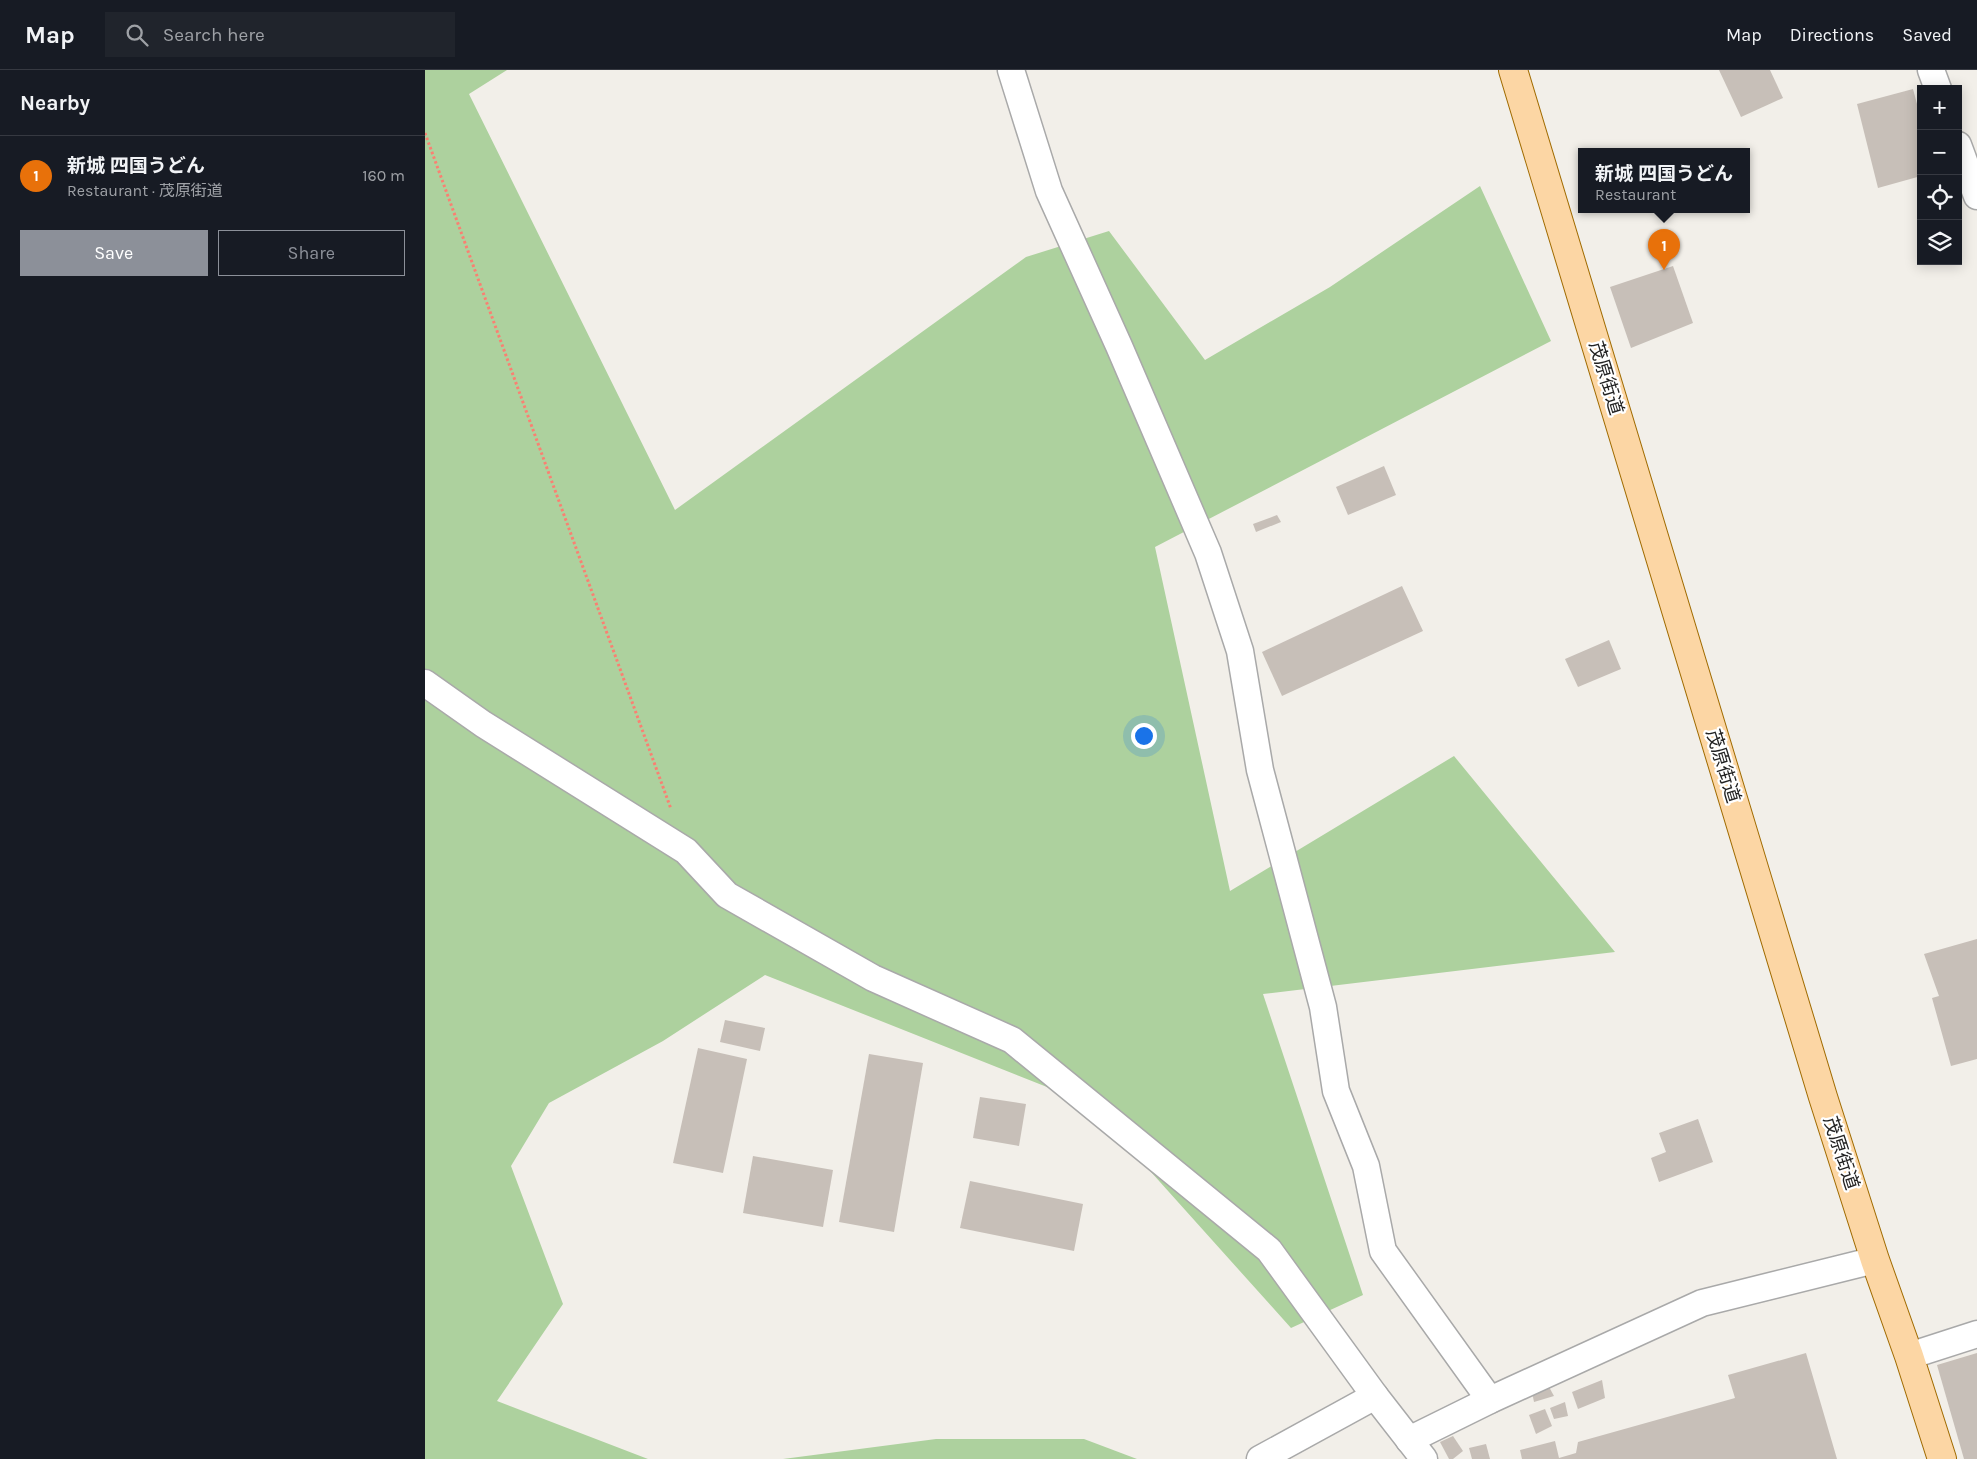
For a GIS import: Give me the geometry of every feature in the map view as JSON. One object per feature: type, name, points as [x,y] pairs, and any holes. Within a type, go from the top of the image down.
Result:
[{"type":"main road","name":"茂原街道","points":[[1513,70],[1823,1097],[1875,1260],[1909,1356],[1942,1459]]},
{"type":"street","points":[[1011,70],[1049,191],[1119,346],[1208,553],[1240,651],[1260,770],[1323,1007],[1336,1091],[1366,1166],[1383,1252],[1490,1400]]},
{"type":"street","points":[[1931,70],[1937,85]]},
{"type":"street","points":[[1962,156],[1977,196]]},
{"type":"street","points":[[425,683],[483,724],[686,851],[727,895],[873,978],[1012,1040],[1269,1250],[1375,1396],[1417,1449],[1490,1400],[1702,1303],[1875,1260]]},
{"type":"street","points":[[1909,1356],[1977,1334]]},
{"type":"street","points":[[1260,1459],[1375,1396]]},
{"type":"path","points":[[425,133],[686,851]]},
{"type":"green space","points":[[425,70],[507,70],[469,94],[675,510],[1026,257],[1109,231],[1205,360],[1330,287],[1480,186],[1551,341],[1155,547],[1230,891],[1454,756],[1615,952],[1263,994],[1363,1295],[1291,1328],[1090,1104],[765,975],[663,1041],[549,1103],[511,1166],[563,1304],[497,1401],[648,1459],[425,1459]]},
{"type":"green space","points":[[936,1439],[1084,1439],[1137,1459],[783,1459]]},
{"type":"building","points":[[1719,70],[1770,70],[1783,98],[1741,117]]},
{"type":"building","points":[[1913,89],[1917,104],[1917,177],[1878,188],[1857,104]]},
{"type":"building","points":[[1673,266],[1693,323],[1631,348],[1610,287]]},
{"type":"building","points":[[1384,466],[1396,495],[1348,515],[1336,487]]},
{"type":"building","points":[[1277,515],[1281,522],[1256,532],[1253,524]]},
{"type":"building","points":[[1402,586],[1423,631],[1282,696],[1262,652]]},
{"type":"building","points":[[1609,640],[1621,669],[1578,687],[1565,659]]},
{"type":"building","points":[[1977,939],[1977,1059],[1951,1066],[1932,998],[1939,996],[1924,954]]},
{"type":"building","points":[[725,1020],[765,1028],[760,1051],[720,1042]]},
{"type":"building","points":[[698,1048],[747,1059],[723,1173],[673,1163]]},
{"type":"building","points":[[869,1054],[923,1063],[894,1232],[839,1222]]},
{"type":"building","points":[[980,1097],[1026,1104],[1019,1146],[973,1138]]},
{"type":"building","points":[[1698,1119],[1713,1162],[1659,1182],[1651,1158],[1666,1152],[1659,1133]]},
{"type":"building","points":[[753,1156],[833,1170],[823,1227],[743,1213]]},
{"type":"building","points":[[970,1181],[1083,1204],[1074,1251],[960,1228]]},
{"type":"building","points":[[1806,1353],[1837,1459],[1522,1459],[1520,1450],[1555,1441],[1559,1458],[1576,1453],[1578,1442],[1735,1398],[1728,1375]]},
{"type":"building","points":[[1977,1353],[1977,1459],[1964,1459],[1937,1365]]},
{"type":"building","points":[[1602,1380],[1605,1398],[1578,1409],[1572,1392]]},
{"type":"building","points":[[1549,1387],[1554,1396],[1534,1402],[1532,1392]]},
{"type":"building","points":[[1565,1402],[1568,1416],[1554,1419],[1550,1408]]},
{"type":"building","points":[[1545,1409],[1552,1426],[1536,1434],[1529,1415]]},
{"type":"building","points":[[1453,1436],[1463,1451],[1453,1459],[1449,1459],[1440,1442]]},
{"type":"building","points":[[1486,1444],[1490,1459],[1472,1459],[1469,1448]]},
{"type":"place","name":"新城 四国うどん","points":[[1664,270]]}]
